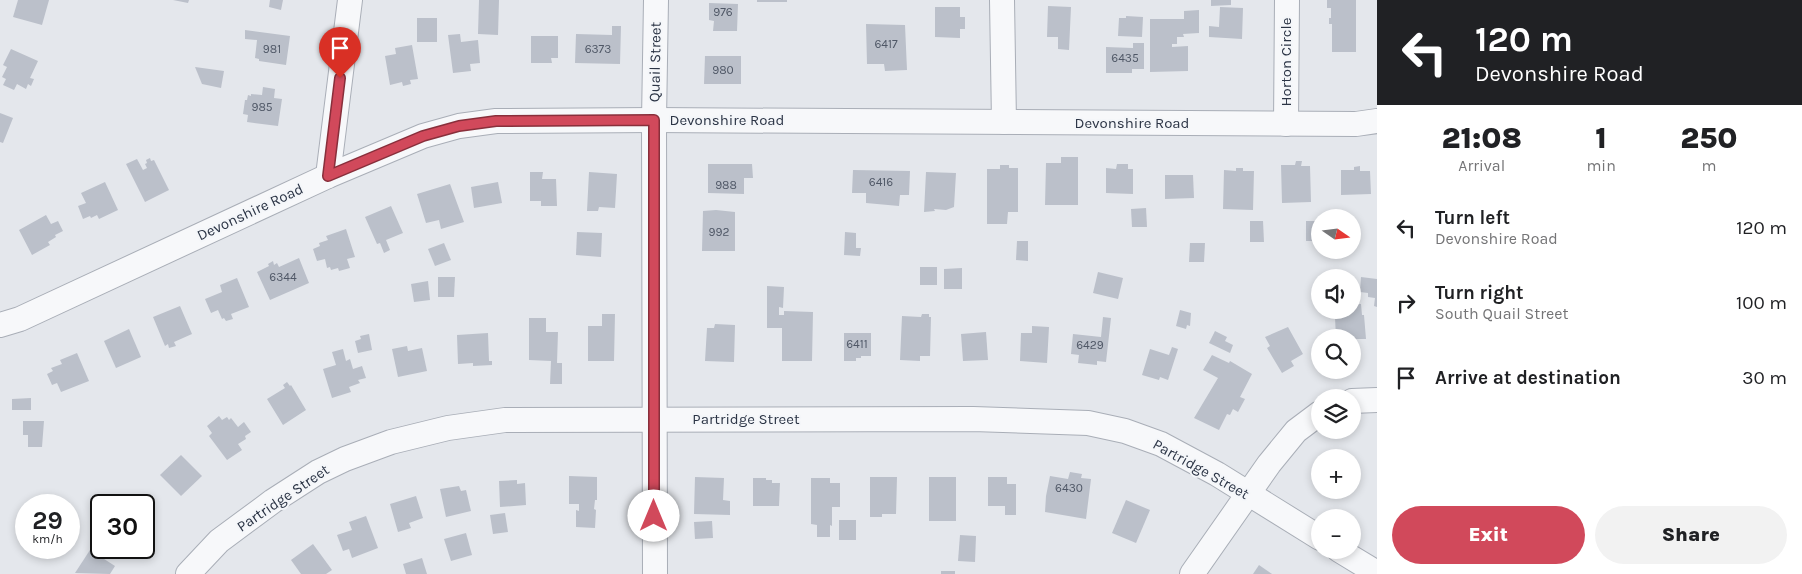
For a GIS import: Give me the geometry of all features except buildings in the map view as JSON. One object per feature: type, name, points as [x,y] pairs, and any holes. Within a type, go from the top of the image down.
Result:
[{"type":"street","points":[[328,176],[350,0]]},
{"type":"street","name":"Quail Street","points":[[655,574],[654,120],[656,0]]},
{"type":"street","points":[[1002,0],[1004,122]]},
{"type":"street","name":"Horton Circle","points":[[1286,124],[1287,0]]},
{"type":"street","name":"Devonshire Road","points":[[0,325],[20,319],[328,176],[423,136],[459,126],[496,121],[654,120],[1286,124],[1356,124],[1377,121]]},
{"type":"street","points":[[1361,401],[1377,400]]},
{"type":"street","name":"Partridge Street","points":[[188,574],[220,541],[273,501],[318,472],[345,459],[391,442],[448,428],[505,420],[974,418],[1088,423],[1125,431],[1161,444],[1217,474],[1311,532]]},
{"type":"street","points":[[1192,574],[1269,464],[1296,431],[1311,420]]},
{"type":"street","points":[[1354,559],[1377,573]]},
{"type":"route","points":[[340,78],[328,176],[423,136],[459,126],[496,121],[654,120],[654,516]]}]
